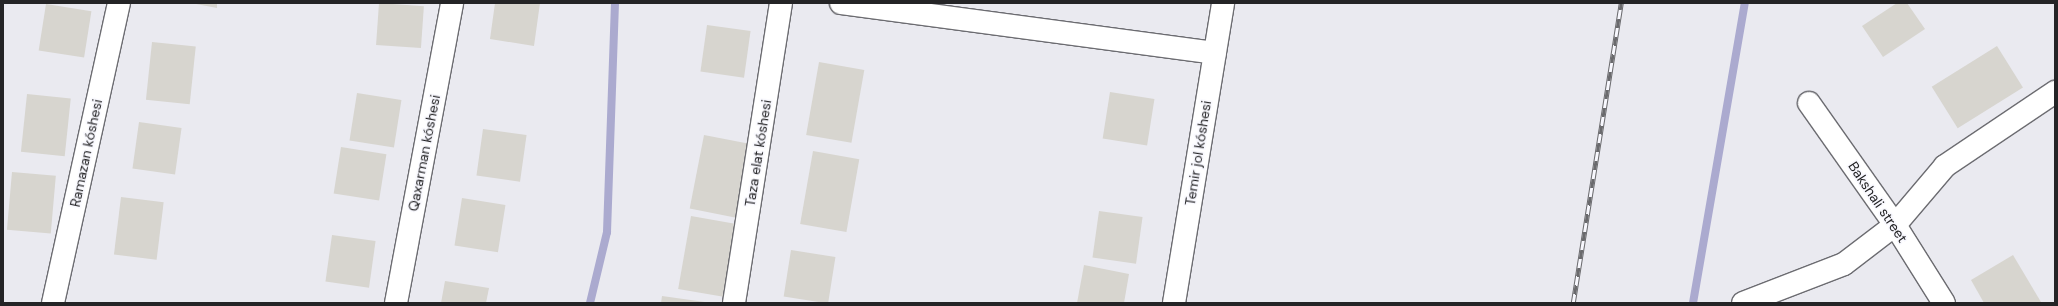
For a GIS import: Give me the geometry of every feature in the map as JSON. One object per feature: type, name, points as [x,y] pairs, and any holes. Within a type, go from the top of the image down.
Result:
[{"type":"street","name":"Ramazan kóshesi","points":[[53,303],[119,3]]},
{"type":"street","name":"Qaxarman kóshesi","points":[[396,303],[452,3]]},
{"type":"street","name":"Taza elat kóshesi","points":[[734,303],[781,3]]},
{"type":"street","points":[[841,3],[1215,53]]},
{"type":"street","name":"Temir jol kóshesi","points":[[1174,303],[1223,3]]},
{"type":"street","points":[[1743,303],[1844,264],[1895,225],[1946,166],[2055,92]]},
{"type":"street","name":"Bakshali street","points":[[1810,103],[1895,225],[1944,303]]},
{"type":"building","points":[[191,3],[217,3],[217,8]]},
{"type":"building","points":[[379,3],[424,6],[421,48],[376,45]]},
{"type":"building","points":[[495,3],[540,3],[534,46],[490,39]]},
{"type":"building","points":[[1897,3],[1907,3],[1925,29],[1883,57],[1862,26]]},
{"type":"building","points":[[46,4],[91,11],[84,58],[39,50]]},
{"type":"building","points":[[707,25],[751,31],[744,78],[700,72]]},
{"type":"building","points":[[152,42],[196,47],[190,104],[146,100]]},
{"type":"building","points":[[1997,46],[2023,88],[1958,128],[1932,87]]},
{"type":"building","points":[[819,62],[864,70],[851,143],[806,135]]},
{"type":"building","points":[[1110,92],[1154,99],[1147,145],[1103,138]]},
{"type":"building","points":[[357,93],[401,100],[394,147],[349,140]]},
{"type":"building","points":[[27,94],[71,99],[65,156],[21,152]]},
{"type":"building","points":[[139,122],[182,128],[175,175],[132,169]]},
{"type":"building","points":[[483,129],[527,135],[520,182],[476,176]]},
{"type":"building","points":[[704,135],[749,144],[735,217],[690,209]]},
{"type":"building","points":[[341,147],[386,154],[379,201],[334,193]]},
{"type":"building","points":[[813,151],[859,159],[846,232],[800,224]]},
{"type":"building","points":[[12,172],[56,176],[51,234],[7,230]]},
{"type":"building","points":[[121,197],[164,202],[157,260],[114,255]]},
{"type":"building","points":[[462,198],[505,205],[498,252],[454,245]]},
{"type":"building","points":[[1099,211],[1143,217],[1136,264],[1092,258]]},
{"type":"building","points":[[691,216],[736,224],[723,297],[678,289]]},
{"type":"building","points":[[332,235],[376,241],[369,288],[325,282]]},
{"type":"building","points":[[791,250],[835,257],[828,303],[784,296]]},
{"type":"building","points":[[2013,255],[2041,302],[1984,303],[1971,280]]},
{"type":"building","points":[[1084,265],[1129,274],[1124,303],[1077,303]]},
{"type":"building","points":[[445,281],[489,288],[486,303],[441,303]]},
{"type":"building","points":[[662,296],[705,302],[705,303],[661,303]]},
{"type":"waterway","points":[[590,303],[607,232],[615,3]]},
{"type":"waterway","points":[[1693,303],[1745,3]]},
{"type":"railway","points":[[1573,303],[1621,3]]}]
